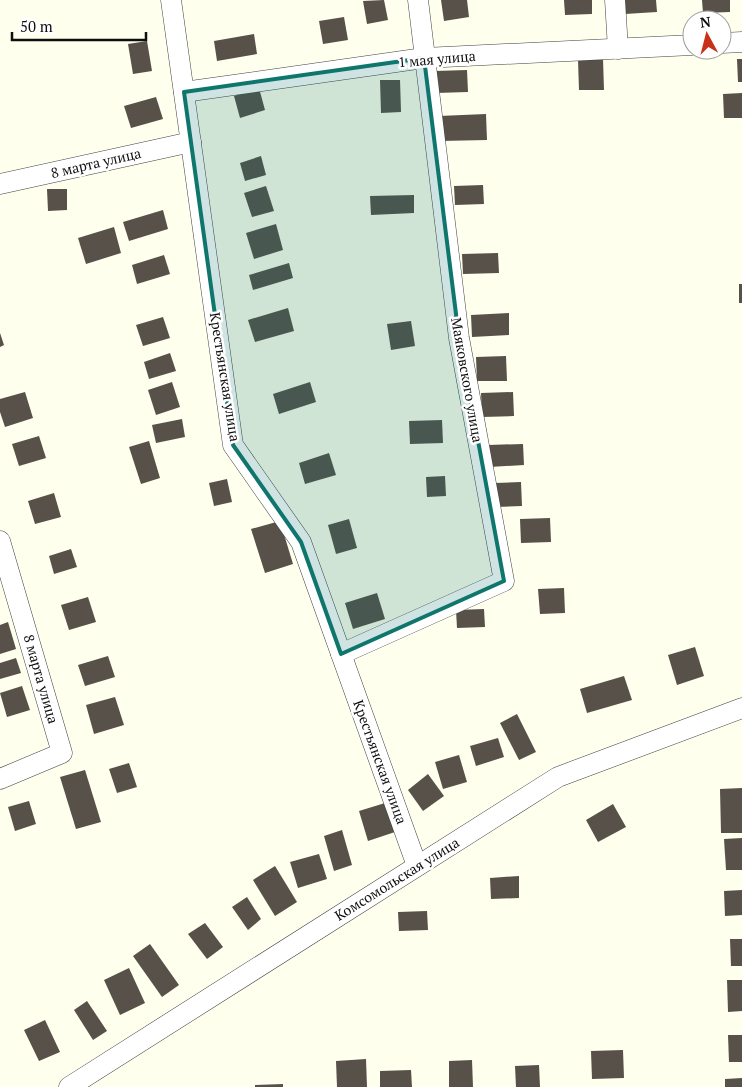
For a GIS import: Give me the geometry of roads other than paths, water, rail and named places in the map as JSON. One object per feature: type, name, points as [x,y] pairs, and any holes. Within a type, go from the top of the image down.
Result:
[{"type":"street","name":"Крестьянская улица","points":[[172,0],[233,445],[301,542],[417,866]]},
{"type":"street","name":"Маяковского улица","points":[[341,654],[504,581],[459,338],[418,0]]},
{"type":"street","points":[[615,0],[618,49]]},
{"type":"street","name":"1 мая улица","points":[[184,92],[424,58],[682,46]]},
{"type":"street","name":"8 марта улица","points":[[0,184],[191,142]]},
{"type":"street","name":"8 марта улица","points":[[0,541],[62,752],[0,779]]},
{"type":"street","name":"Комсомольская улица","points":[[69,1087],[558,776],[742,708]]}]
